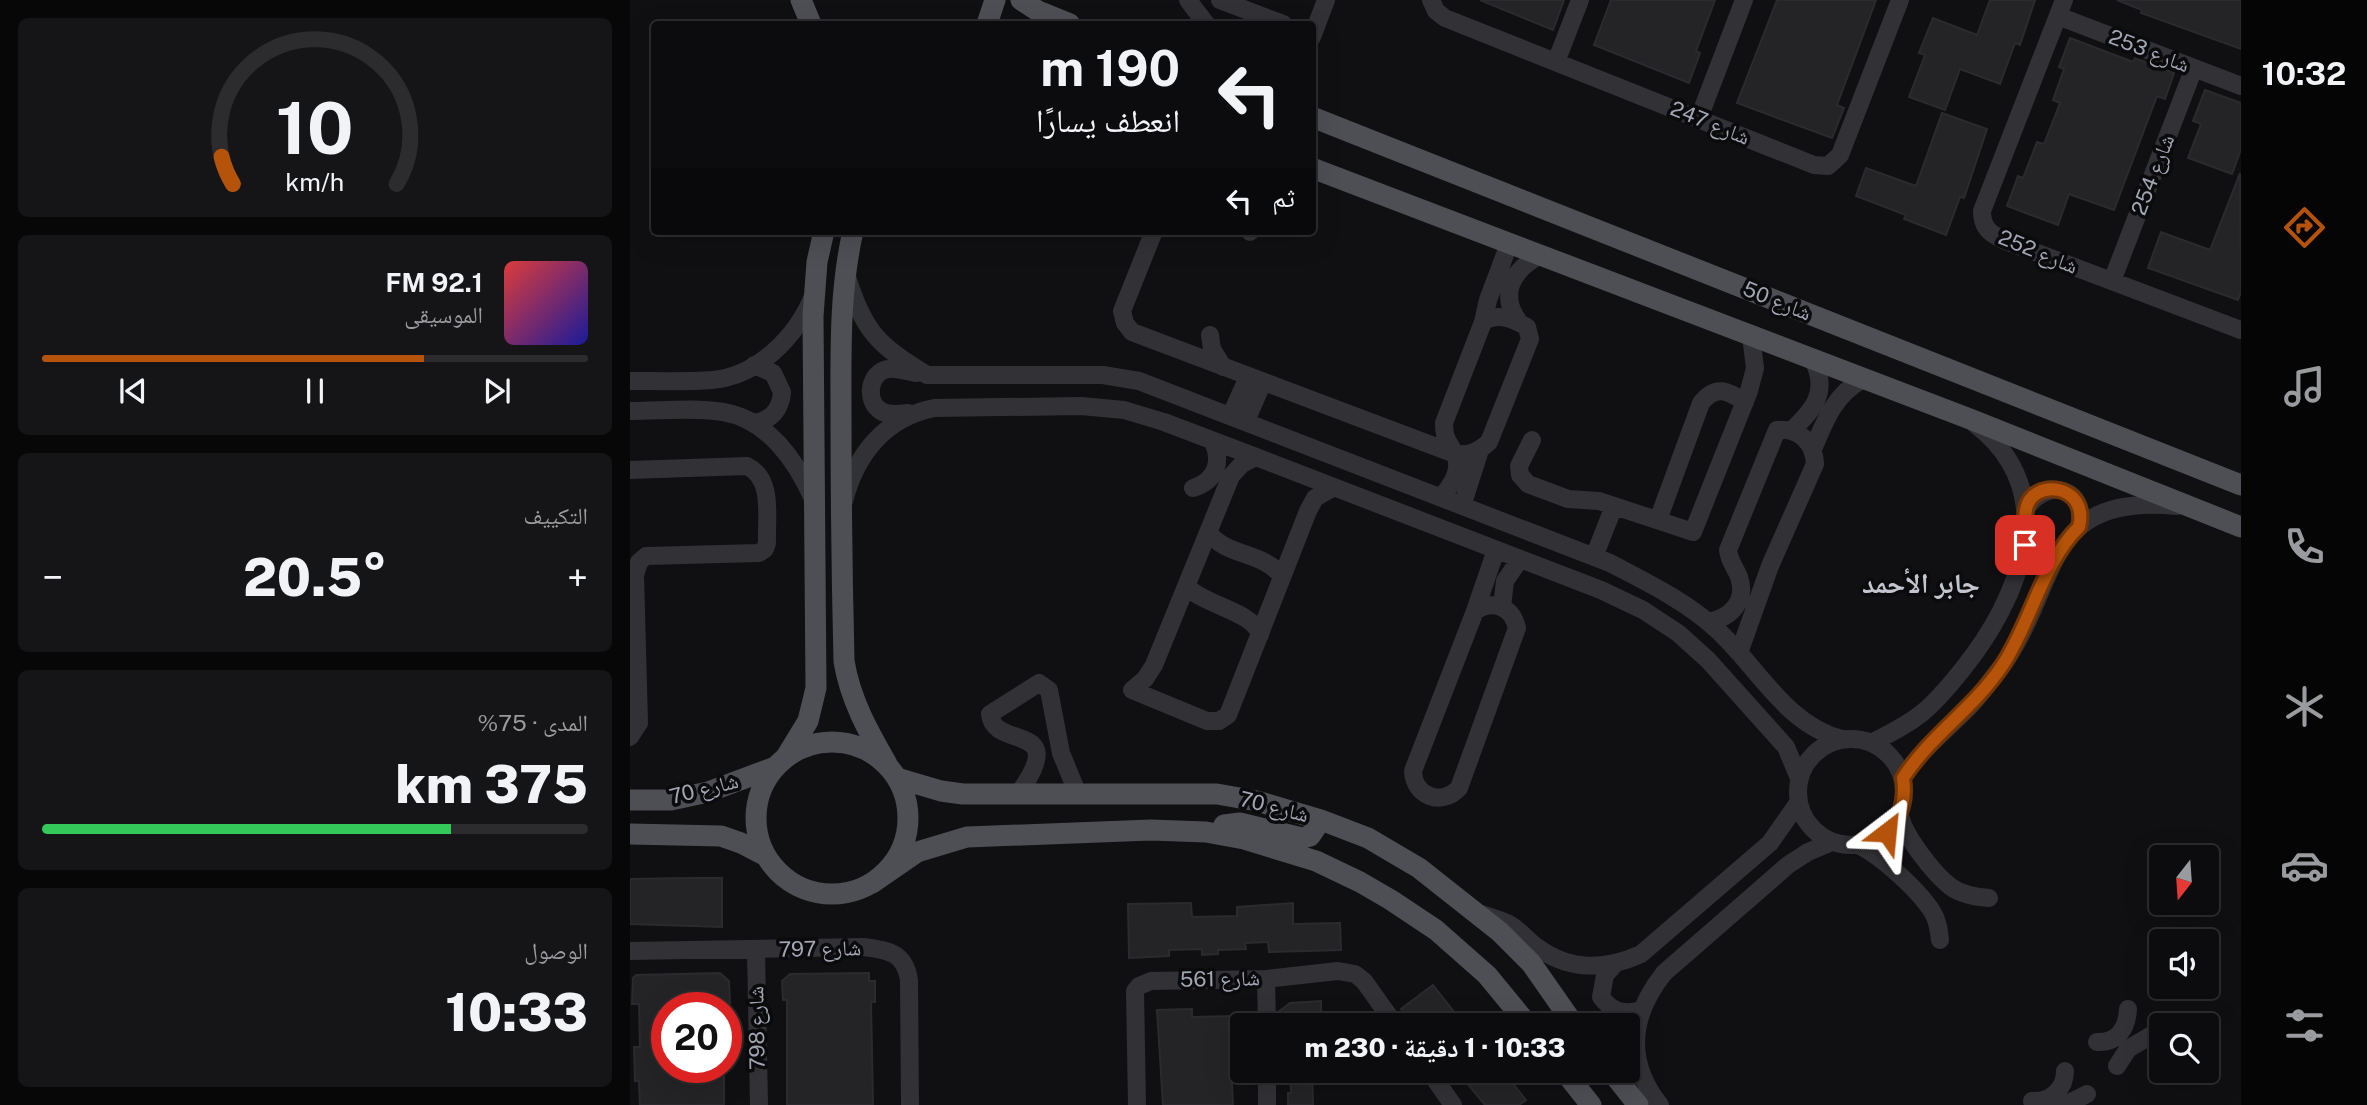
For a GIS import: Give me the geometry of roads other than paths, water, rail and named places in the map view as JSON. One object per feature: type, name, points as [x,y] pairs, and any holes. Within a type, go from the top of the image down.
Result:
[{"type":"main road","points":[[988,21],[995,0]]},
{"type":"main road","points":[[1021,0],[1038,12],[1062,21]]},
{"type":"main road","points":[[801,1],[810,21]]},
{"type":"main road","name":"شارع 50","points":[[1316,119],[2241,485]]},
{"type":"main road","name":"شارع 50","points":[[1316,170],[1970,419],[2241,527]]},
{"type":"main road","points":[[823,235],[814,292],[816,688],[802,734],[764,783],[756,820],[759,839],[766,856],[777,870],[806,889],[839,894],[872,883],[886,873],[897,859],[908,827],[906,802],[892,771],[864,724],[847,681],[844,661],[841,307],[852,235]]},
{"type":"main road","points":[[780,762],[805,747],[826,742],[848,743],[869,751],[892,771]]},
{"type":"main road","name":"شارع 70","points":[[630,800],[671,800],[708,792],[780,762]]},
{"type":"main road","name":"شارع 70","points":[[892,771],[941,792],[1217,794],[1257,801],[1321,820],[1368,838],[1419,868],[1478,913],[1531,963],[1566,1013]]},
{"type":"main road","points":[[1206,832],[1217,826],[1240,823],[1306,837],[1314,832],[1321,820]]},
{"type":"main road","name":"شارع 70","points":[[872,883],[918,852],[967,837],[1099,831],[1206,832],[1244,839],[1316,861],[1391,900],[1436,930],[1487,975],[1518,1013]]},
{"type":"main road","name":"شارع 70","points":[[630,834],[721,836],[741,842],[766,856]]},
{"type":"main road","points":[[1574,1083],[1591,1105]]},
{"type":"main road","points":[[1621,1083],[1639,1105]]},
{"type":"street","points":[[1188,0],[1206,21]]},
{"type":"street","points":[[1210,21],[1220,0],[1275,21]]},
{"type":"street","points":[[1316,28],[1326,0]]},
{"type":"street","name":"شارع 247","points":[[1431,0],[1436,11],[1445,18],[1814,165],[1828,166],[1840,155],[1900,0]]},
{"type":"street","points":[[1556,62],[1580,0]]},
{"type":"street","points":[[1699,118],[1744,0]]},
{"type":"street","name":"شارع 253","points":[[2061,8],[2194,68],[2241,86]]},
{"type":"street","name":"شارع 252","points":[[2061,8],[1982,211],[1982,220],[1992,235],[2003,240],[2241,330]]},
{"type":"street","name":"شارع 254","points":[[2112,281],[2194,68]]},
{"type":"street","points":[[1152,235],[1122,311],[1125,323],[1132,332],[1455,454],[1469,455],[1489,442],[1530,339],[1527,327],[1519,323],[1497,316],[1483,321]]},
{"type":"street","points":[[1410,437],[1438,429],[1444,423],[1509,244]]},
{"type":"street","points":[[1519,323],[1511,307],[1510,288],[1515,276],[1527,262],[1541,255]]},
{"type":"street","points":[[845,268],[857,309],[877,340],[903,361],[927,374]]},
{"type":"street","points":[[630,381],[715,380],[754,365],[776,349],[795,329],[814,292]]},
{"type":"street","points":[[1180,351],[1198,344],[1210,335],[1215,356],[1223,367]]},
{"type":"street","points":[[1532,440],[1519,466],[1520,475],[1528,484],[1568,499],[1599,501],[1691,531],[1695,530],[1745,402],[1755,368],[1751,335]]},
{"type":"street","points":[[1791,431],[1809,414],[1818,399],[1820,383],[1814,360]]},
{"type":"street","points":[[753,423],[772,416],[780,405],[782,392],[773,373],[754,365]]},
{"type":"street","points":[[1799,778],[1786,747],[1732,685],[1678,633],[1643,610],[1601,590],[1212,440],[1124,410],[1054,407],[934,408],[897,414],[880,411],[874,405],[871,397],[873,379],[884,369],[892,368],[927,374],[1102,374],[1139,381],[1594,557],[1664,591],[1708,622],[1764,682],[1801,718],[1824,735],[1871,743],[1891,756],[1903,778],[1904,798],[1900,814],[1894,824],[1878,838],[1858,845]]},
{"type":"street","points":[[1239,418],[1255,379]]},
{"type":"street","points":[[1813,449],[1830,409],[1843,392],[1863,379]]},
{"type":"street","points":[[1658,520],[1701,403],[1716,390],[1745,402]]},
{"type":"street","points":[[630,411],[721,411],[753,423],[776,442],[795,464],[813,499]]},
{"type":"street","points":[[841,515],[853,474],[863,456],[894,424],[915,412]]},
{"type":"street","points":[[1871,743],[1898,730],[1923,712],[1946,690],[1977,651],[2004,604],[2021,562],[2025,545],[2026,509],[2022,491],[1997,443],[1970,419]]},
{"type":"street","points":[[1441,498],[1456,472],[1455,454],[1445,438],[1444,423]]},
{"type":"street","points":[[1708,622],[1724,618],[1739,601],[1740,580],[1728,550],[1777,430],[1791,431],[1804,437],[1813,449],[1815,464],[1770,566],[1739,653]]},
{"type":"street","points":[[1193,488],[1209,480],[1214,473],[1218,457],[1212,440]]},
{"type":"street","points":[[1462,506],[1480,450]]},
{"type":"street","points":[[1256,457],[1242,464],[1231,476],[1154,665],[1145,679],[1132,690],[1207,721],[1219,721],[1231,710],[1311,504],[1334,487]]},
{"type":"street","points":[[630,470],[747,466],[758,473],[765,485],[767,542],[763,551],[755,554],[646,556],[639,562],[633,588],[639,723],[630,737]]},
{"type":"street","points":[[2026,509],[2038,494],[2059,489],[2072,495],[2077,503],[2081,520],[2079,527]]},
{"type":"street","points":[[1903,778],[1925,748],[1973,703],[2001,667],[2024,628],[2053,561],[2068,537],[2105,511],[2121,507],[2155,503],[2189,507]]},
{"type":"street","points":[[1594,557],[1614,506]]},
{"type":"street","points":[[1208,532],[1221,545],[1273,568],[1282,577]]},
{"type":"street","points":[[1475,611],[1488,605],[1502,607],[1513,615],[1517,628],[1458,788],[1449,796],[1430,797],[1415,784],[1413,771],[1496,550]]},
{"type":"street","points":[[1502,607],[1505,581],[1520,559]]},
{"type":"street","points":[[1733,566],[1743,573],[1755,575],[1770,566]]},
{"type":"street","points":[[1186,586],[1204,600],[1248,619],[1256,626],[1259,635]]},
{"type":"street","points":[[1018,794],[1034,773],[1036,751],[1031,743],[995,727],[990,714],[1038,683],[1049,690],[1061,753],[1077,792]]},
{"type":"street","points":[[1842,739],[1815,752],[1808,760],[1799,778],[1798,803],[1810,827],[1832,842],[1858,845],[1885,862],[1927,905],[1937,922],[1940,940]]},
{"type":"street","points":[[1478,913],[1509,923],[1552,957],[1593,967],[1614,965],[1641,954],[1770,843],[1798,803]]},
{"type":"street","points":[[1900,814],[1903,828],[1910,840],[1949,886],[1968,895],[1989,898]]},
{"type":"street","points":[[1660,1105],[1644,1082],[1637,1064],[1636,1044],[1642,1010],[1650,993],[1664,973],[1788,865],[1808,852],[1832,842]]},
{"type":"street","name":"شارع 797","points":[[630,951],[864,947],[884,950],[897,956],[907,966],[909,980],[910,1105]]},
{"type":"street","name":"شارع 798","points":[[756,950],[759,1105]]},
{"type":"street","points":[[1614,965],[1605,975],[1601,998],[1608,1008],[1620,1013],[1642,1010]]},
{"type":"street","name":"شارع 561","points":[[1137,1105],[1135,991],[1139,986],[1151,981],[1266,979],[1350,972],[1364,981],[1387,1013]]},
{"type":"street","points":[[1266,979],[1266,1013]]},
{"type":"street","points":[[2097,1042],[2116,1038],[2125,1029],[2128,1009]]},
{"type":"street","points":[[2118,1066],[2129,1049],[2149,1037]]},
{"type":"street","points":[[2032,1101],[2050,1097],[2060,1089],[2065,1071]]},
{"type":"street","points":[[1267,1083],[1267,1105]]},
{"type":"street","points":[[1437,1083],[1453,1105]]},
{"type":"street","points":[[2065,1105],[2087,1094]]},
{"type":"district","name":"جابر الأحمد","points":[[1921,583]]}]
